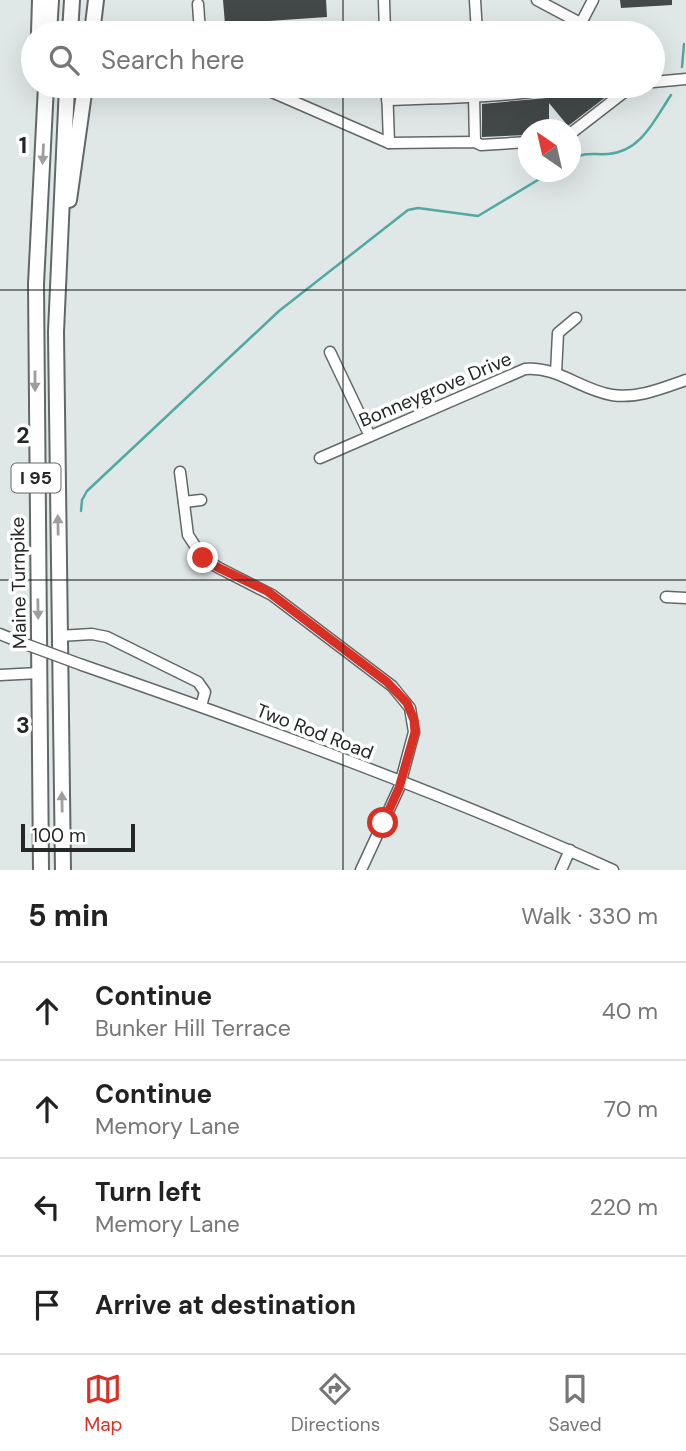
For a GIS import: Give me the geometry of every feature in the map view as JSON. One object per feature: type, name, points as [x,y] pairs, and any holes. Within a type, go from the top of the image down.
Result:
[{"type":"highway","points":[[39,21],[40,0]]},
{"type":"highway","points":[[50,21],[51,0]]},
{"type":"highway","points":[[71,21],[72,0]]},
{"type":"highway","points":[[93,21],[96,0]]},
{"type":"highway","name":"Maine Turnpike","points":[[41,870],[36,298],[45,98]]},
{"type":"highway","name":"I 95","points":[[63,870],[57,278],[66,98]]},
{"type":"highway","points":[[57,278],[83,98]]},
{"type":"street","points":[[384,0],[385,21]]},
{"type":"street","points":[[475,0],[476,21]]},
{"type":"street","points":[[537,0],[577,21]]},
{"type":"street","points":[[582,21],[593,0]]},
{"type":"street","points":[[198,4],[199,21]]},
{"type":"street","points":[[665,81],[686,79]]},
{"type":"street","points":[[286,98],[390,143],[475,142],[481,145],[518,143]]},
{"type":"street","points":[[390,143],[387,100],[413,98]]},
{"type":"street","points":[[475,142],[478,98]]},
{"type":"street","points":[[581,125],[616,98]]},
{"type":"street","points":[[556,373],[558,333],[576,318]]},
{"type":"street","points":[[330,352],[370,436]]},
{"type":"street","name":"Bonneygrove Drive","points":[[320,458],[520,370],[536,368],[556,373],[603,393],[621,396],[645,393],[686,380]]},
{"type":"street","points":[[180,472],[188,536],[203,558],[267,591],[402,696],[412,714],[415,732],[401,782],[361,870]]},
{"type":"street","points":[[184,502],[201,500]]},
{"type":"street","points":[[666,597],[686,598]]},
{"type":"street","name":"Two Rod Road","points":[[0,634],[401,782],[484,814],[613,870]]},
{"type":"street","points":[[59,636],[92,634],[127,646],[198,682],[205,692],[201,706]]},
{"type":"street","points":[[0,675],[39,674]]},
{"type":"street","points":[[561,870],[570,850]]},
{"type":"building","points":[[223,0],[326,0],[327,17],[225,21]]},
{"type":"building","points":[[620,0],[672,0],[672,5],[621,8]]},
{"type":"building","points":[[547,98],[604,98],[577,119],[562,119],[549,103],[549,119],[518,119],[518,135],[482,137],[482,104]]},
{"type":"waterway","points":[[682,67],[684,44]]},
{"type":"waterway","points":[[581,155],[620,152],[630,147],[646,133],[671,95]]},
{"type":"waterway","points":[[81,511],[82,500],[87,491],[279,311],[408,210],[418,208],[478,216],[534,182]]},
{"type":"route","points":[[203,558],[267,591],[387,682],[407,703],[414,720],[415,732],[399,788],[383,823]]}]
